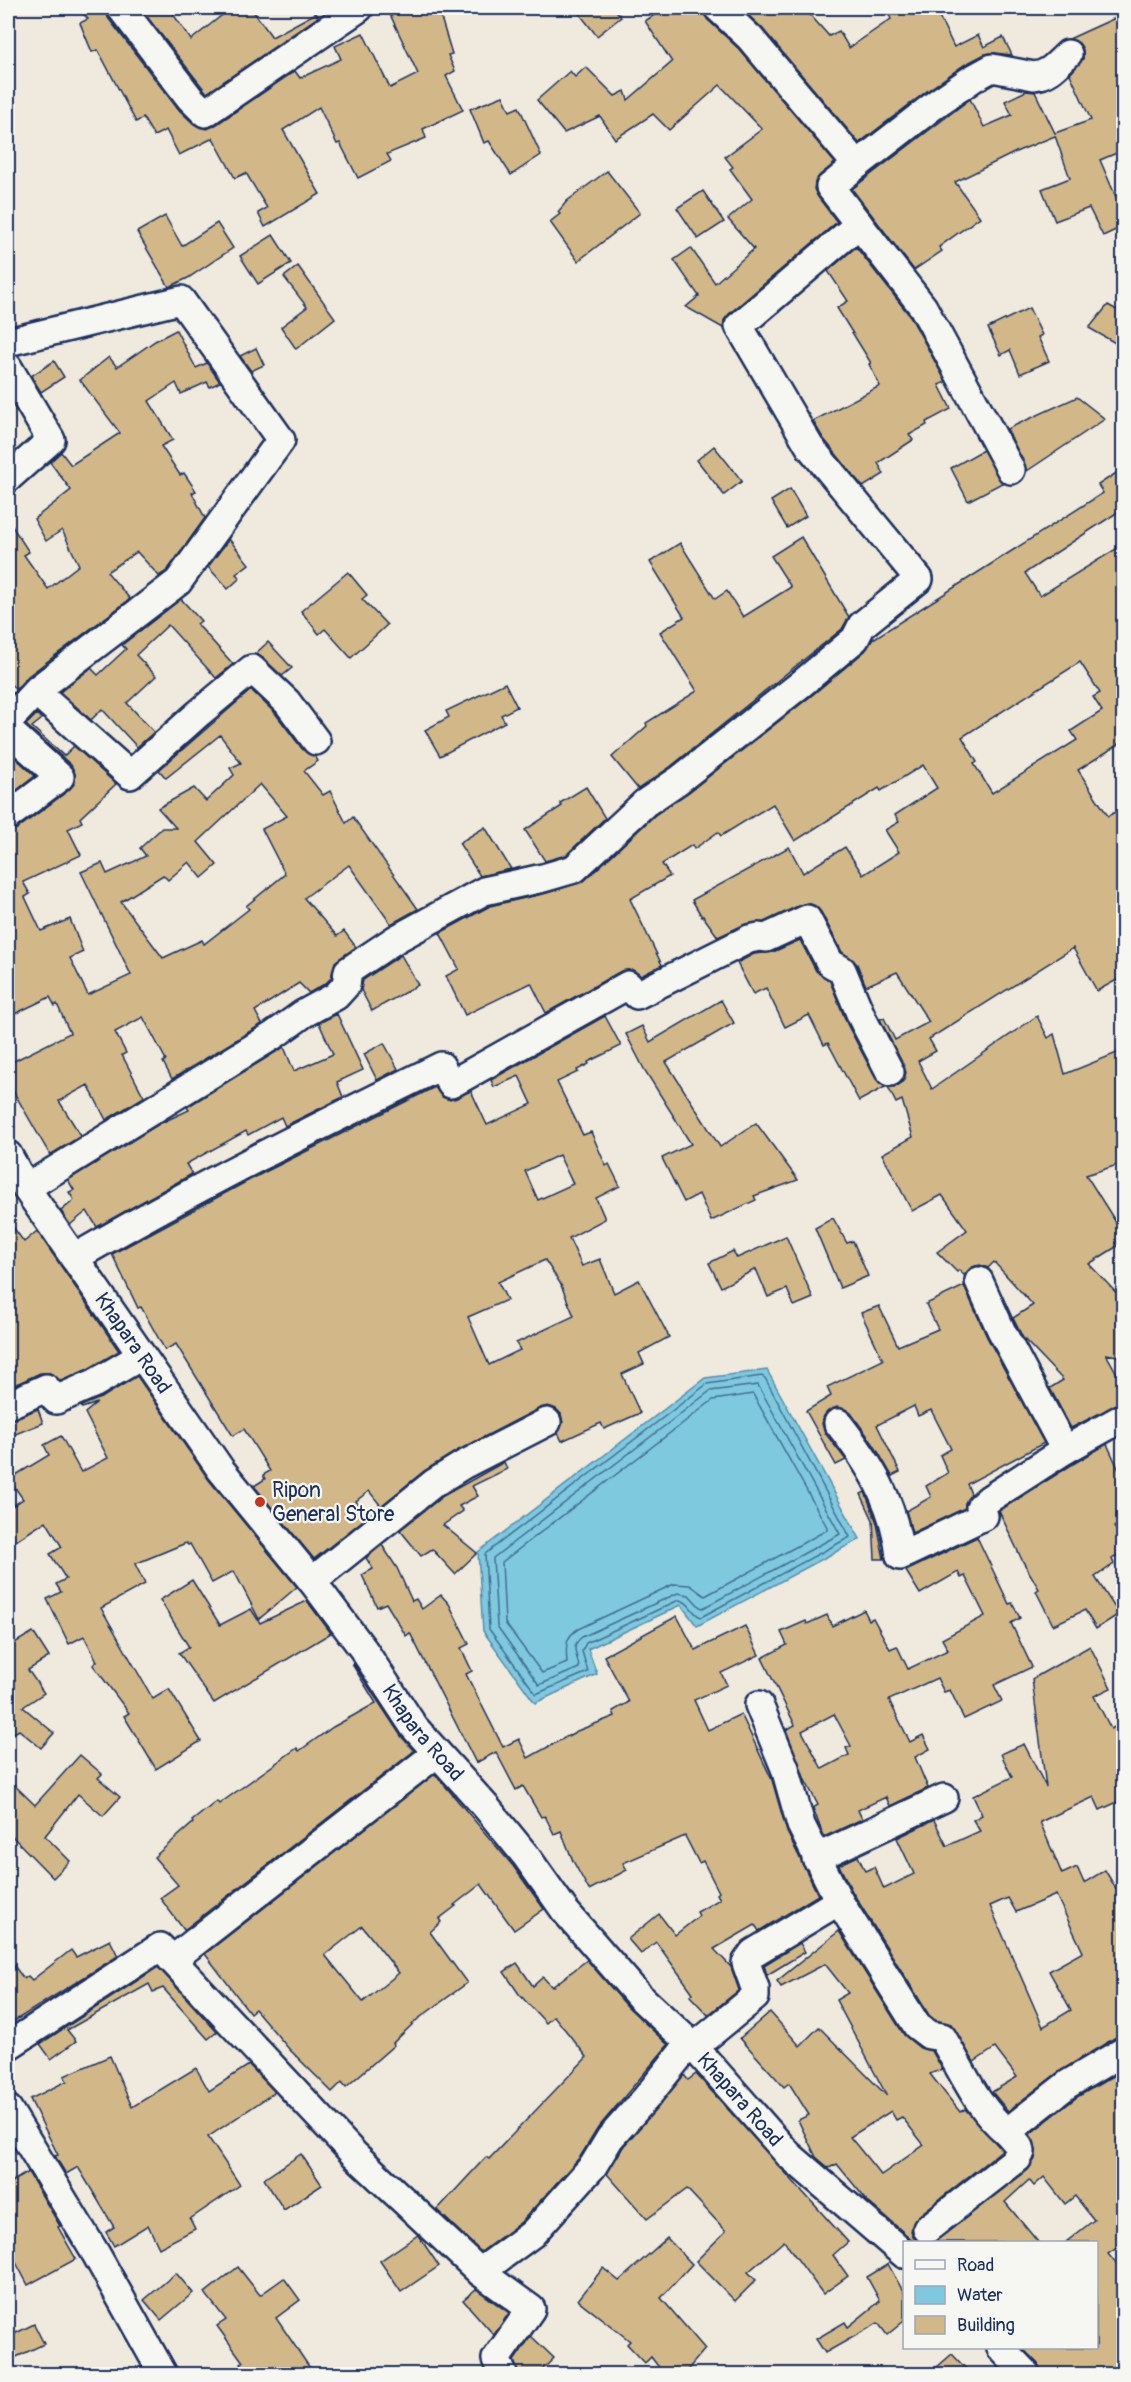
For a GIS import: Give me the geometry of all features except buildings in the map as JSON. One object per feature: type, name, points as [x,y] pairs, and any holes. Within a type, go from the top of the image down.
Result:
[{"type":"street","points":[[121,8],[190,98],[205,113],[359,8]]},
{"type":"street","points":[[718,8],[750,38],[857,165]]},
{"type":"street","points":[[1011,470],[923,307],[830,187],[937,103],[992,68],[1041,76],[1048,73],[1068,54]]},
{"type":"street","points":[[26,1188],[274,1035],[303,1014],[336,996],[346,985],[348,971],[396,939],[484,891],[574,869],[645,802],[679,780],[801,684],[855,639],[862,625],[919,579],[810,447],[739,326],[859,224]]},
{"type":"street","points":[[8,342],[181,300],[281,440],[178,582],[36,692],[8,721]]},
{"type":"street","points":[[8,367],[51,440],[8,478]]},
{"type":"street","points":[[36,692],[130,775],[252,669],[287,702],[316,741]]},
{"type":"street","points":[[8,730],[60,777],[8,816]]},
{"type":"street","points":[[74,1258],[253,1158],[441,1066],[451,1084],[628,985],[637,995],[749,939],[766,938],[807,919],[830,963],[842,970],[862,1018],[890,1072]]},
{"type":"street","name":"Khapara Road","points":[[8,1155],[26,1188],[221,1470],[312,1581],[363,1649],[414,1727],[512,1839],[565,1911],[639,1996],[692,2045],[789,2155],[903,2253]]},
{"type":"street","points":[[979,1281],[1021,1370],[1065,1450]]},
{"type":"street","points":[[8,1405],[45,1388],[56,1400],[95,1383],[141,1356]]},
{"type":"street","points":[[838,1422],[860,1451],[886,1496],[898,1533],[900,1556],[984,1516],[980,1507],[1065,1450],[1124,1417]]},
{"type":"street","points":[[312,1581],[434,1483],[463,1465],[547,1422]]},
{"type":"street","points":[[759,1705],[785,1768],[801,1825],[839,1901],[917,2026],[929,2035],[942,2037],[979,2101],[993,2120],[1020,2147],[1021,2152],[1018,2158],[927,2229]]},
{"type":"street","points":[[172,1960],[437,1753]]},
{"type":"street","points":[[816,1858],[944,1798]]},
{"type":"street","points":[[480,2272],[532,2234],[593,2166],[610,2138],[692,2045],[755,1997],[755,1988],[746,1963],[753,1953],[839,1901]]},
{"type":"street","points":[[8,2046],[159,1947],[354,2154],[480,2272],[531,2309],[495,2359],[503,2374]]},
{"type":"street","points":[[1007,2132],[1068,2084],[1124,2051]]},
{"type":"street","points":[[8,2109],[96,2254],[163,2374]]},
{"type":"street","points":[[1002,2349],[1026,2374]]},
{"type":"water","points":[[767,1370],[860,1539],[697,1626],[681,1605],[588,1649],[597,1674],[535,1703],[483,1631],[478,1552],[705,1378]]},
{"type":"place","name":"Ripon General Store","points":[[260,1502]]}]
